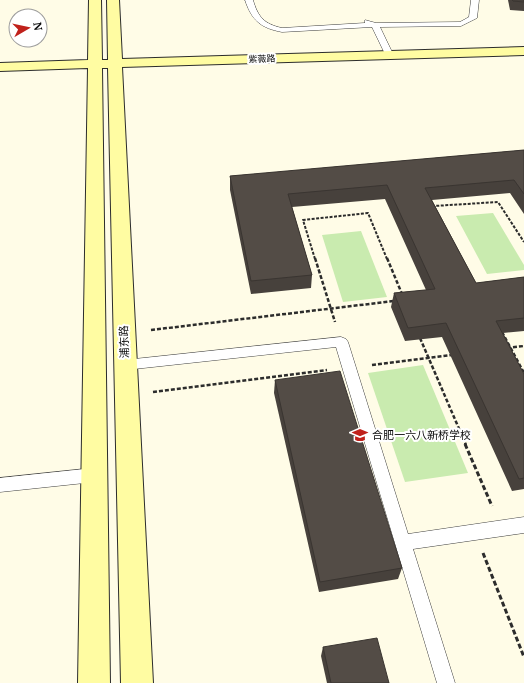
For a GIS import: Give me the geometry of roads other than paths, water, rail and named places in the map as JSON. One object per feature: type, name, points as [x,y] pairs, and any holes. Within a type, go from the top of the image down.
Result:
[{"type":"street","name":"浦东路","points":[[95,0],[104,59],[124,333],[137,683]]},
{"type":"street","name":"浦东路","points":[[94,683],[94,475],[104,59],[113,0]]},
{"type":"street","name":"紫薇路","points":[[387,50],[524,40]]},
{"type":"street","name":"紫薇路","points":[[0,67],[104,59],[387,50],[524,51]]},
{"type":"street","name":"紫薇路","points":[[0,56],[104,59]]},
{"type":"lane","points":[[249,0],[254,18],[268,28],[282,30],[375,24],[461,24],[473,18],[475,0]]},
{"type":"lane","points":[[348,19],[375,24]]},
{"type":"lane","points":[[375,24],[387,50]]},
{"type":"lane","points":[[125,365],[341,342],[446,683]]},
{"type":"lane","points":[[0,485],[94,475]]},
{"type":"lane","points":[[403,543],[524,525]]},
{"type":"place","name":"合肥一六八新桥学校","points":[[360,435]]}]
